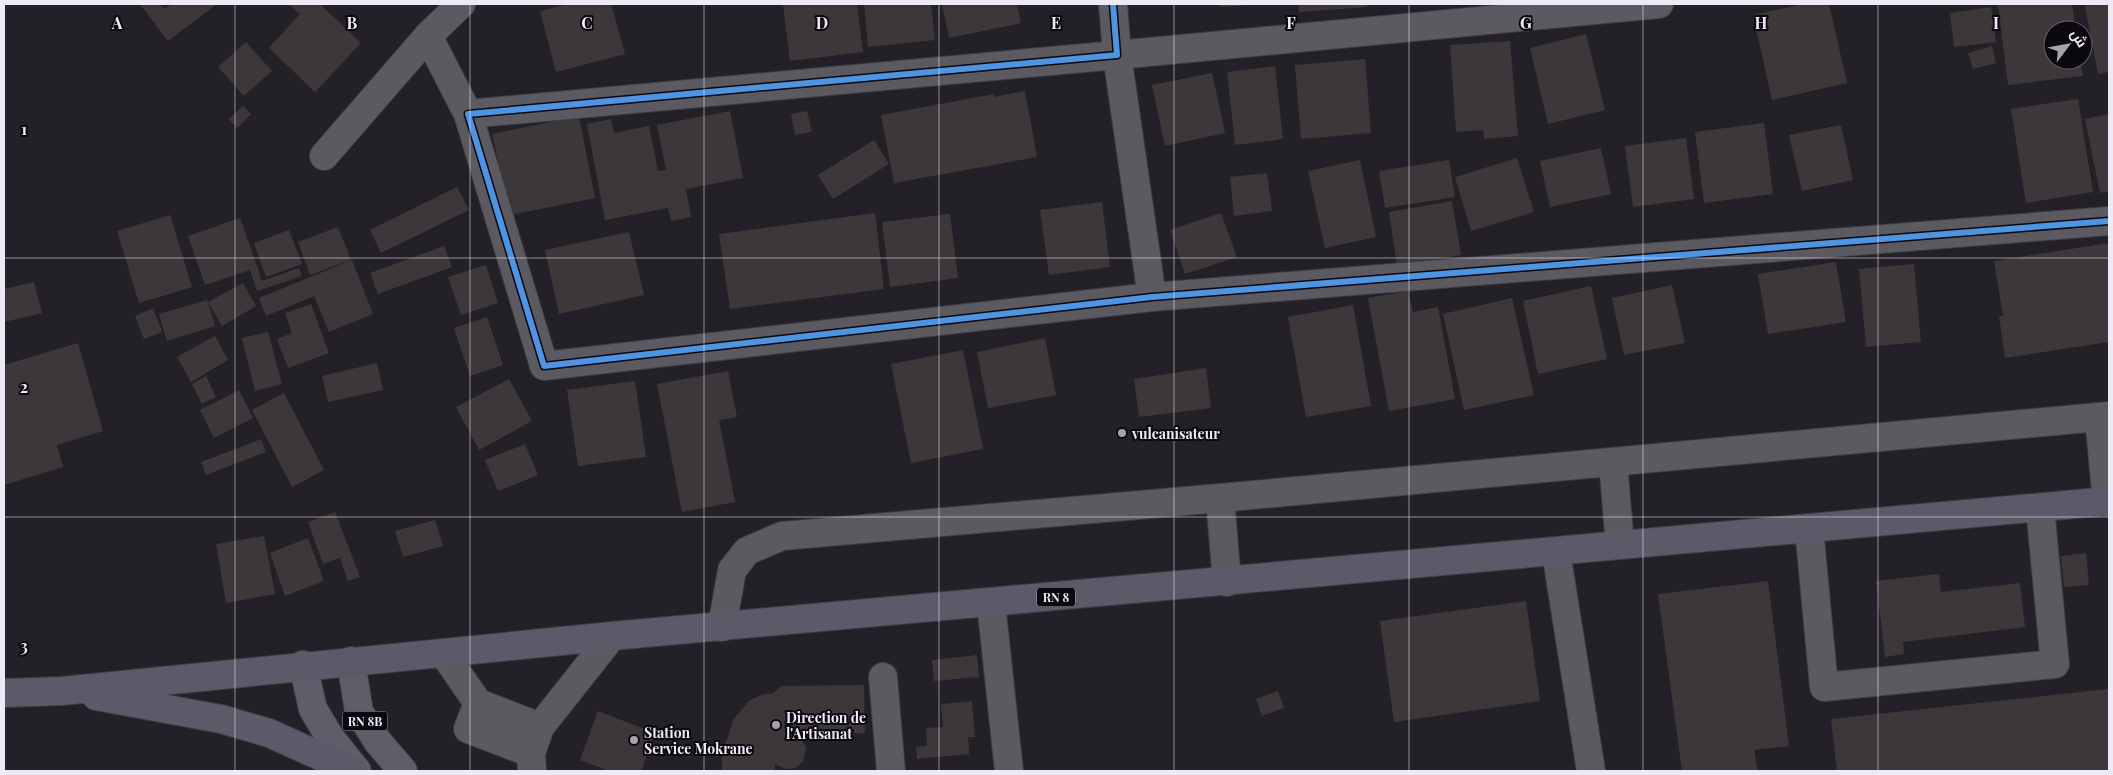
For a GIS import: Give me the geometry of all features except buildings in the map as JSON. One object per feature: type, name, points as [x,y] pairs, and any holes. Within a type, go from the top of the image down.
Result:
[{"type":"highway","name":"RN 8","points":[[4,693],[62,691],[612,636],[2108,501]]},
{"type":"highway","points":[[62,691],[221,719],[269,733],[355,771]]},
{"type":"main road","name":"RN 8B","points":[[351,661],[359,712],[378,742],[403,771]]},
{"type":"main road","name":"RN 8B","points":[[303,666],[313,709],[329,736],[355,771]]},
{"type":"street","points":[[324,156],[428,36],[461,4]]},
{"type":"street","points":[[1113,4],[1117,55],[1152,297]]},
{"type":"street","points":[[468,114],[1659,4]]},
{"type":"street","points":[[428,36],[468,114],[544,366],[1152,297],[2109,221]]},
{"type":"street","points":[[722,627],[732,570],[747,551],[782,536],[1220,498],[2104,416],[2108,501]]},
{"type":"street","points":[[1613,462],[1620,545]]},
{"type":"street","points":[[1220,498],[1227,582]]},
{"type":"street","points":[[1809,528],[1824,687],[2055,664],[2040,508]]},
{"type":"street","points":[[1556,552],[1591,771]]},
{"type":"street","points":[[991,603],[1009,771]]},
{"type":"street","points":[[478,703],[468,729],[532,762],[540,727],[612,636]]},
{"type":"street","points":[[444,654],[478,703],[540,727]]},
{"type":"street","points":[[883,677],[892,771]]},
{"type":"cycle path","points":[[1113,4],[1117,55],[468,114],[544,366],[1152,297],[2109,221]]},
{"type":"place","name":"vulcanisateur","points":[[1122,433]]},
{"type":"place","name":"Direction de l'Artisanat","points":[[776,725]]},
{"type":"place","name":"Station Service Mokrane","points":[[634,740]]}]
